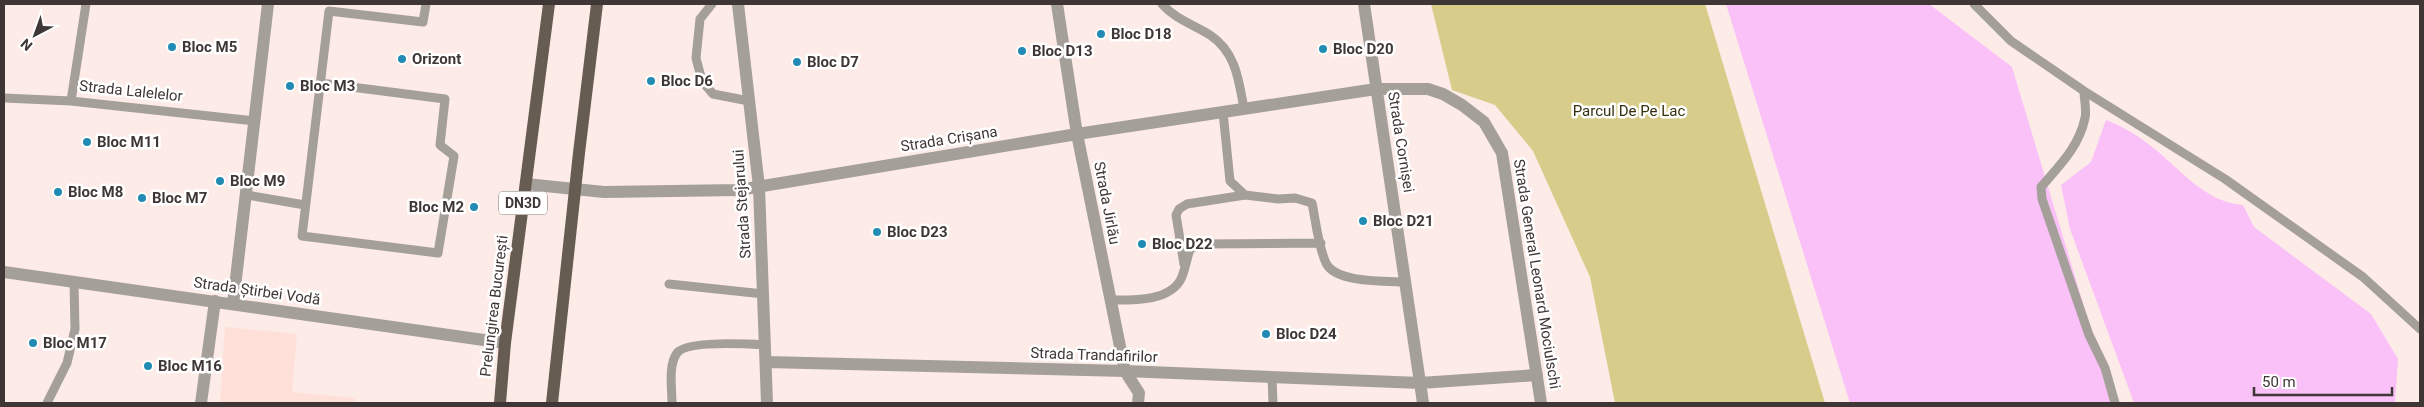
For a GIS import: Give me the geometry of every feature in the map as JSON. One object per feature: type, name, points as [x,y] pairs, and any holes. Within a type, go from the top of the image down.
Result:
[{"type":"main road","name":"Prelungirea București","points":[[500,403],[505,343],[549,4]]},
{"type":"main road","points":[[552,403],[574,190],[598,4]]},
{"type":"street","points":[[233,304],[268,4]]},
{"type":"street","name":"Strada Stejarului","points":[[738,4],[759,187],[767,362],[767,403]]},
{"type":"street","name":"Strada Jirlău","points":[[1056,4],[1077,134],[1124,372],[1139,393],[1138,403]]},
{"type":"street","name":"Strada Cornișei","points":[[1364,4],[1423,403]]},
{"type":"street","name":"Strada Crișana","points":[[526,184],[574,190],[614,192],[739,190],[1077,134],[1376,89]]},
{"type":"street","name":"Strada General Leonard Mociulschi","points":[[1376,89],[1428,89],[1442,94],[1462,105],[1484,122],[1502,153],[1541,403]]},
{"type":"street","name":"Strada Știrbei Vodă","points":[[4,272],[505,343]]},
{"type":"street","points":[[201,403],[215,301]]},
{"type":"street","name":"Strada Trandafirilor","points":[[767,362],[1124,372],[1420,384],[1537,375]]},
{"type":"lane","points":[[71,101],[86,4]]},
{"type":"lane","points":[[320,83],[445,99],[440,145],[454,156],[438,253],[302,236],[305,205],[320,83],[329,11],[423,22],[426,4]]},
{"type":"lane","points":[[712,4],[700,19],[696,58],[702,81],[712,94],[749,101]]},
{"type":"lane","points":[[1162,4],[1171,14],[1210,35],[1230,54],[1237,72],[1244,109]]},
{"type":"lane","points":[[1974,4],[2011,41],[2084,91],[2225,179],[2363,277],[2420,328]]},
{"type":"lane","points":[[2084,91],[2085,117],[2078,138],[2068,156],[2041,187],[2042,199],[2088,335],[2105,368],[2115,403]]},
{"type":"lane","name":"Strada Lalelelor","points":[[4,98],[71,101],[255,121]]},
{"type":"lane","points":[[1223,112],[1230,181],[1245,195]]},
{"type":"lane","points":[[247,195],[305,205]]},
{"type":"lane","points":[[1184,266],[1176,214],[1187,204],[1245,195],[1271,199],[1295,198],[1312,203],[1326,265],[1337,274],[1359,279],[1405,282]]},
{"type":"lane","points":[[1110,300],[1136,301],[1166,294],[1181,279],[1190,249],[1202,244],[1321,243]]},
{"type":"lane","points":[[47,403],[67,363],[73,338],[74,282]]},
{"type":"lane","points":[[669,284],[764,294]]},
{"type":"lane","points":[[672,403],[674,361],[678,352],[698,345],[766,345]]},
{"type":"lane","points":[[1272,378],[1273,403]]},
{"type":"shaded area","points":[[1726,4],[1929,4],[2012,67],[2113,403],[1850,403]]},
{"type":"shaded area","points":[[2106,120],[2142,139],[2203,190],[2229,203],[2243,205],[2254,227],[2371,314],[2398,359],[2395,403],[2134,403],[2070,229],[2061,185],[2091,162]]},
{"type":"shaded area","points":[[225,327],[297,334],[292,392],[355,398],[354,403],[220,403]]},
{"type":"green space","name":"Parcul De Pe Lac","points":[[1431,4],[1705,4],[1825,403],[1615,403],[1590,277],[1533,151],[1495,105],[1452,90]]},
{"type":"place","name":"Bloc D18","points":[[1101,34]]},
{"type":"place","name":"Bloc M5","points":[[172,47]]},
{"type":"place","name":"Bloc D20","points":[[1323,49]]},
{"type":"place","name":"Bloc D13","points":[[1022,51]]},
{"type":"place","name":"Orizont","points":[[402,59]]},
{"type":"place","name":"Bloc D7","points":[[797,62]]},
{"type":"place","name":"Bloc D6","points":[[651,81]]},
{"type":"place","name":"Bloc M3","points":[[290,86]]},
{"type":"place","name":"Bloc M11","points":[[87,142]]},
{"type":"place","name":"Bloc M9","points":[[220,181]]},
{"type":"place","name":"Bloc M8","points":[[58,192]]},
{"type":"place","name":"Bloc M7","points":[[142,198]]},
{"type":"place","name":"Bloc M2","points":[[474,207]]},
{"type":"place","name":"Bloc D21","points":[[1363,221]]},
{"type":"place","name":"Bloc D23","points":[[877,232]]},
{"type":"place","name":"Bloc D22","points":[[1142,244]]},
{"type":"place","name":"Bloc D24","points":[[1266,334]]},
{"type":"place","name":"Bloc M17","points":[[33,343]]},
{"type":"place","name":"Bloc M16","points":[[148,366]]}]
